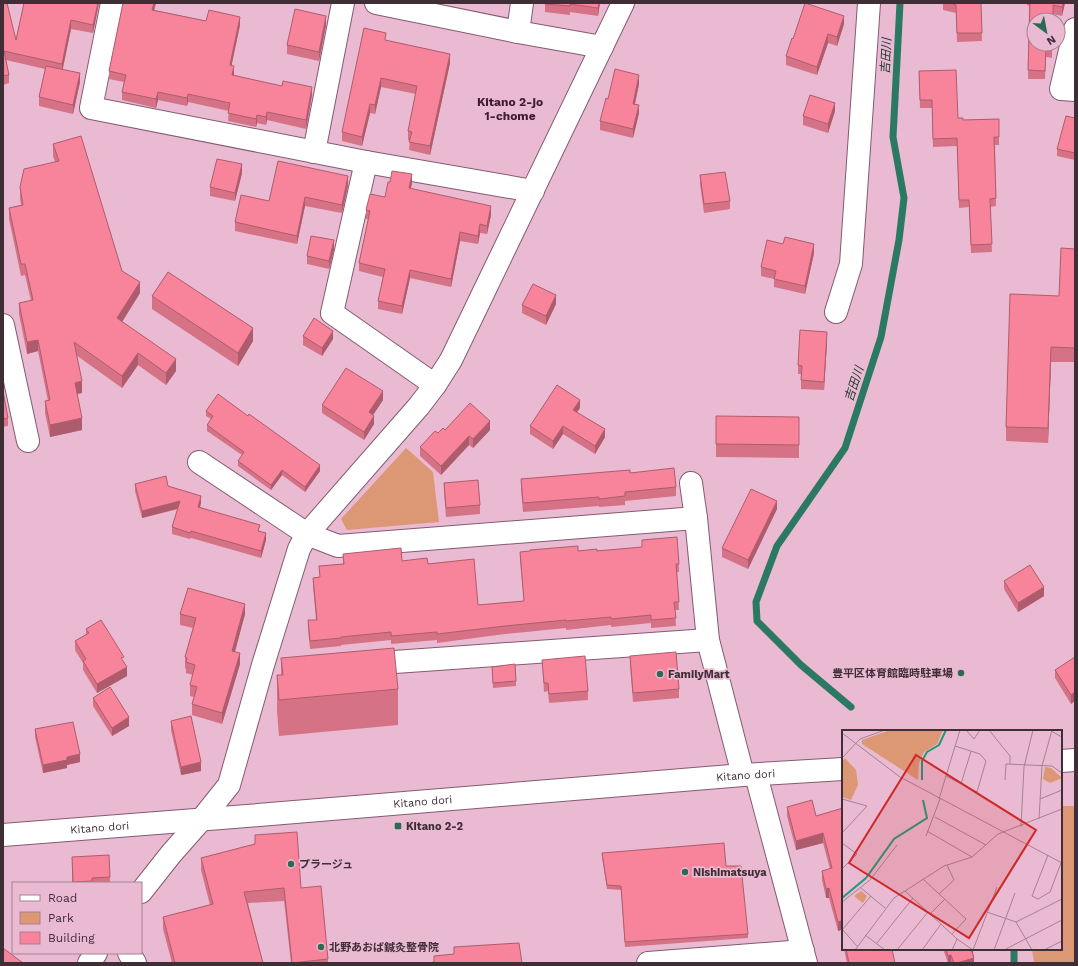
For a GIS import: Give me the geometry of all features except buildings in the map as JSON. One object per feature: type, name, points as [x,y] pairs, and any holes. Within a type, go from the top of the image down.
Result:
[{"type":"street","points":[[112,3],[91,108],[366,162],[533,191]]},
{"type":"street","points":[[314,152],[343,3]]},
{"type":"street","points":[[376,3],[518,32],[602,47]]},
{"type":"street","points":[[518,32],[522,3]]},
{"type":"street","points":[[142,891],[229,784],[272,667],[299,549],[307,534],[419,406],[451,360],[623,3]]},
{"type":"street","points":[[836,312],[851,264],[869,3]]},
{"type":"street","points":[[1075,28],[1061,89],[1075,90]]},
{"type":"street","points":[[366,162],[332,313],[435,385]]},
{"type":"street","points":[[3,325],[28,441]]},
{"type":"street","points":[[199,462],[307,534],[338,546],[696,518]]},
{"type":"street","points":[[648,963],[804,957],[708,640],[696,518],[691,483]]},
{"type":"street","points":[[350,666],[708,640]]},
{"type":"street","points":[[1062,761],[1075,760]]},
{"type":"street","name":"Kitano dori","points":[[3,835],[750,775],[842,769]]},
{"type":"street","points":[[89,963],[95,954]]},
{"type":"street","points":[[130,954],[135,963]]},
{"type":"green space","points":[[406,448],[433,472],[439,522],[347,530],[341,519]]},
{"type":"green space","points":[[1062,806],[1075,806],[1075,963],[1034,963],[1032,950],[1062,950]]},
{"type":"waterway","name":"吉田川","points":[[851,707],[801,665],[757,621],[756,602],[777,546],[845,448],[881,337],[899,240],[904,198],[893,137],[900,3]]},
{"type":"waterway","name":"吉田川","points":[[1014,950],[1014,963]]},
{"type":"place","name":"豊平区体育館臨時駐車場","points":[[961,673]]},
{"type":"place","name":"FamilyMart","points":[[660,674]]},
{"type":"place","name":"Kitano 2-2","points":[[398,826]]},
{"type":"place","name":"プラージュ","points":[[291,864]]},
{"type":"place","name":"Nishimatsuya","points":[[685,872]]},
{"type":"place","name":"北野あおば鍼灸整骨院","points":[[321,947]]},
{"type":"district","name":"Kitano 2-jo 1-chome","points":[[510,109]]}]
